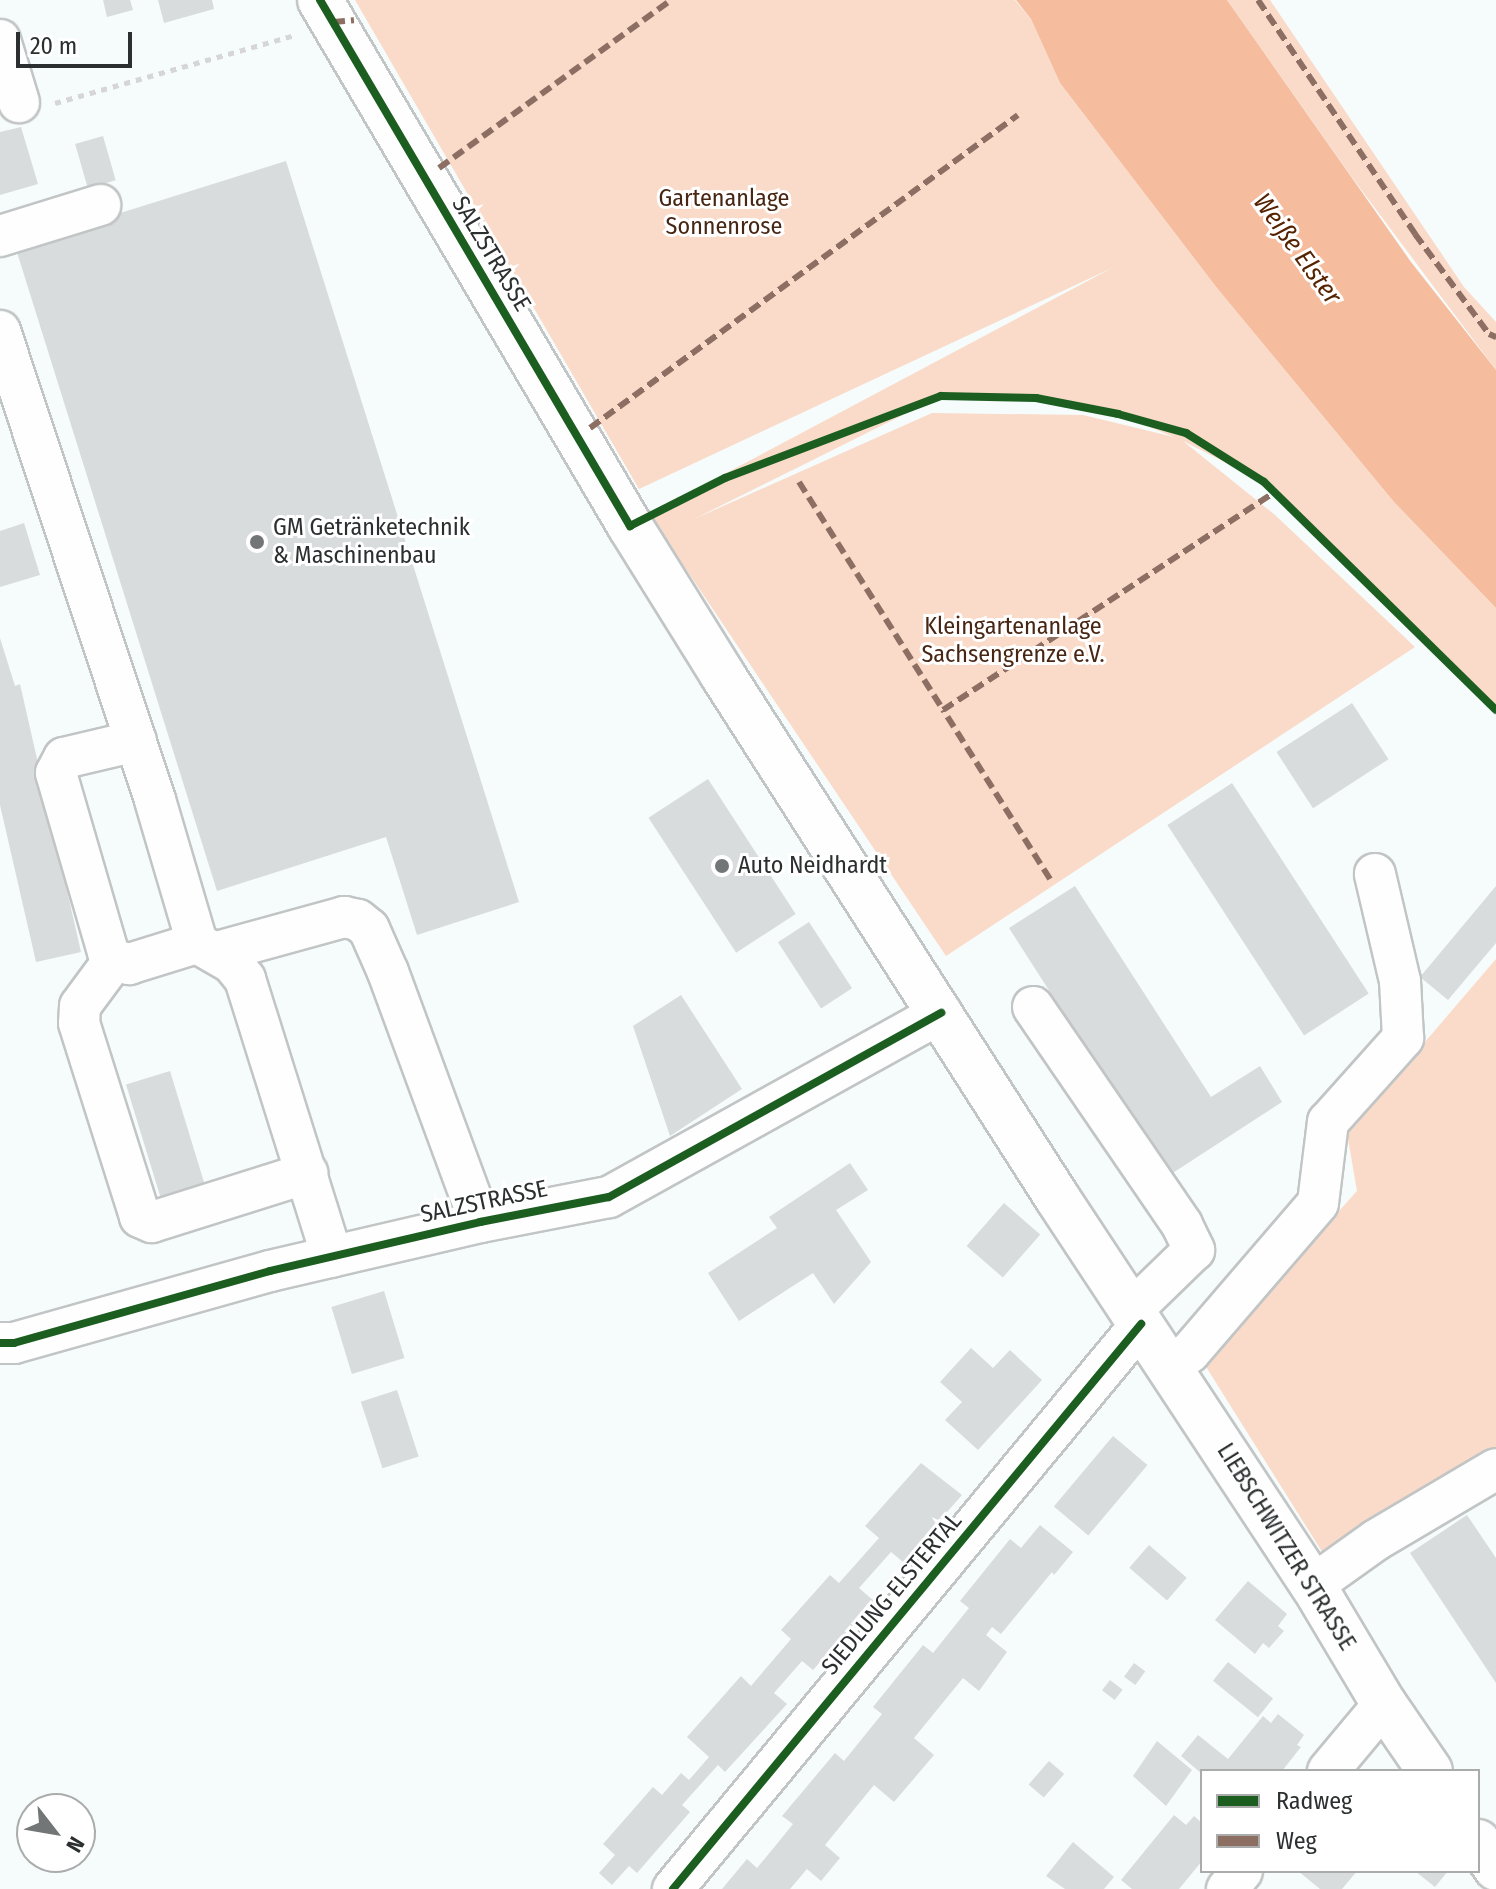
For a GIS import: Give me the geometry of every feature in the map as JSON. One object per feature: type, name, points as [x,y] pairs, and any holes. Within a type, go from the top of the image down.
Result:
[{"type":"main road","name":"SALZSTRASSE","points":[[326,11],[630,526],[1137,1317]]},
{"type":"main road","name":"LIEBSCHWITZER STRASSE","points":[[1137,1317],[1313,1585],[1384,1704],[1429,1769]]},
{"type":"main road","points":[[1480,1845],[1496,1868]]},
{"type":"street","points":[[0,40],[19,102]]},
{"type":"street","points":[[0,236],[100,205]]},
{"type":"street","points":[[0,331],[207,947],[232,963],[245,979],[332,1257]]},
{"type":"street","points":[[136,741],[64,758],[56,773],[108,952],[114,960],[137,963],[344,917],[358,920],[369,929],[388,972],[480,1222]]},
{"type":"street","points":[[1170,1367],[1190,1352],[1318,1203],[1328,1122],[1403,1038],[1400,981],[1375,874]]},
{"type":"street","points":[[114,960],[80,1006],[79,1023],[140,1217],[152,1222],[307,1173]]},
{"type":"street","name":"SIEDLUNG ELSTERTAL","points":[[673,1889],[1194,1250],[1182,1225],[1033,1007]]},
{"type":"street","name":"SALZSTRASSE","points":[[0,1343],[14,1343],[270,1271],[480,1222],[609,1197],[941,1013]]},
{"type":"street","points":[[1313,1585],[1376,1540],[1496,1469]]},
{"type":"street","points":[[1330,1769],[1384,1704]]},
{"type":"street","points":[[1227,1889],[1240,1873]]},
{"type":"path","points":[[19,102],[36,108],[326,11]]},
{"type":"green space","points":[[355,0],[1015,0],[1031,19],[1060,83],[1217,288],[1394,502],[1496,608],[1496,710],[1264,482],[1183,441],[1275,515],[1415,647],[946,956],[649,514],[1112,268],[639,489]],"holes":[[[941,396],[1036,398],[1118,414],[1174,437],[1083,415],[932,413],[694,519]]]},
{"type":"green space","points":[[1227,0],[1270,0],[1464,287],[1496,322],[1496,370],[1351,176]]},
{"type":"green space","points":[[1496,959],[1496,1456],[1326,1558],[1203,1362],[1357,1191],[1347,1133]]},
{"type":"water","name":"Weiße Elster","points":[[1016,0],[1227,0],[1411,262],[1496,370],[1496,608],[1394,502],[1217,288],[1060,83],[1031,19]]},
{"type":"building","points":[[103,0],[130,0],[133,10],[107,17]]},
{"type":"building","points":[[158,0],[212,0],[214,9],[164,23]]},
{"type":"building","points":[[21,127],[38,184],[0,195],[0,132]]},
{"type":"building","points":[[103,136],[116,180],[88,188],[75,144]]},
{"type":"building","name":"GM Getränketechnik & Maschinenbau","points":[[286,161],[519,902],[417,935],[386,837],[217,891],[15,246]]},
{"type":"building","points":[[24,523],[40,575],[0,587],[0,531]]},
{"type":"building","points":[[0,638],[15,686],[20,684],[81,952],[36,962],[0,805]]},
{"type":"building","points":[[1352,703],[1388,759],[1313,808],[1277,752]]},
{"type":"building","name":"Auto Neidhardt","points":[[708,779],[796,914],[736,953],[648,818]]},
{"type":"building","points":[[1232,783],[1369,994],[1304,1035],[1167,825]]},
{"type":"building","points":[[1075,886],[1211,1097],[1260,1066],[1282,1102],[1168,1176],[1009,928]]},
{"type":"building","points":[[1496,886],[1496,943],[1448,1000],[1420,977]]},
{"type":"building","points":[[809,922],[852,988],[821,1008],[778,942]]},
{"type":"building","points":[[681,995],[742,1089],[670,1136],[633,1026]]},
{"type":"building","points":[[170,1071],[205,1186],[161,1199],[126,1084]]},
{"type":"building","points":[[850,1163],[868,1190],[836,1210],[871,1262],[834,1304],[813,1273],[739,1321],[708,1273],[777,1228],[769,1217]]},
{"type":"building","points":[[1004,1203],[1040,1234],[1003,1278],[967,1246]]},
{"type":"building","points":[[384,1291],[404,1358],[352,1374],[331,1307]]},
{"type":"building","points":[[971,1348],[993,1368],[1010,1350],[1042,1380],[978,1450],[945,1420],[962,1402],[940,1382]]},
{"type":"building","points":[[397,1390],[419,1457],[382,1468],[361,1402]]},
{"type":"building","points":[[1113,1436],[1147,1465],[1088,1535],[1054,1506]]},
{"type":"building","points":[[921,1463],[962,1495],[903,1562],[891,1552],[859,1588],[874,1601],[813,1670],[802,1661],[774,1693],[787,1704],[725,1772],[718,1765],[682,1805],[690,1812],[637,1873],[629,1866],[612,1885],[599,1873],[615,1855],[603,1844],[653,1787],[662,1795],[681,1773],[689,1780],[709,1757],[687,1737],[741,1676],[751,1686],[791,1639],[781,1630],[830,1575],[839,1583],[879,1538],[865,1526]]},
{"type":"building","points":[[1467,1515],[1496,1558],[1496,1683],[1410,1553]]},
{"type":"building","points":[[1040,1525],[1073,1552],[1054,1575],[1052,1572],[1001,1634],[992,1627],[986,1635],[1007,1652],[979,1691],[963,1678],[914,1738],[934,1755],[894,1802],[874,1785],[825,1845],[840,1858],[821,1881],[807,1869],[790,1889],[722,1889],[747,1859],[757,1868],[776,1845],[793,1824],[782,1816],[835,1753],[844,1761],[882,1714],[873,1707],[923,1645],[933,1653],[969,1608],[960,1601],[1010,1539],[1021,1548]]},
{"type":"building","points":[[1149,1545],[1187,1578],[1167,1600],[1129,1568]]},
{"type":"building","points":[[1248,1581],[1287,1614],[1278,1626],[1284,1631],[1269,1648],[1263,1643],[1255,1654],[1215,1620]]},
{"type":"building","points":[[1228,1662],[1273,1699],[1258,1717],[1213,1681]]},
{"type":"building","points":[[1134,1663],[1145,1671],[1135,1685],[1124,1677]]},
{"type":"building","points":[[1110,1680],[1123,1690],[1115,1700],[1102,1690]]},
{"type":"building","points":[[1278,1714],[1304,1735],[1297,1745],[1301,1747],[1284,1769],[1200,1769],[1200,1772],[1181,1756],[1198,1735],[1228,1759],[1263,1716],[1271,1723]]},
{"type":"building","points":[[1157,1741],[1192,1770],[1166,1806],[1133,1776]]},
{"type":"building","points":[[1049,1761],[1064,1774],[1044,1798],[1029,1784]]},
{"type":"building","points":[[1174,1815],[1186,1825],[1194,1816],[1200,1821],[1200,1863],[1179,1889],[1132,1889],[1121,1880]]},
{"type":"building","points":[[1073,1842],[1114,1877],[1104,1889],[1065,1889],[1046,1876]]},
{"type":"building","points":[[1300,1873],[1355,1873],[1342,1889],[1320,1889]]},
{"type":"building","points":[[1418,1873],[1446,1873],[1435,1887]]},
{"type":"marked path","points":[[439,168],[671,0]]},
{"type":"marked path","points":[[1258,0],[1415,234],[1489,334],[1496,337]]},
{"type":"marked path","points":[[333,22],[354,20]]},
{"type":"marked path","points":[[590,428],[1018,115]]},
{"type":"marked path","points":[[799,482],[943,710]]},
{"type":"marked path","points":[[1050,879],[943,710],[1275,492]]},
{"type":"cycle path","points":[[320,0],[630,526],[725,478],[941,396],[1036,398],[1118,414],[1186,433],[1264,482],[1496,710]]},
{"type":"cycle path","points":[[0,1343],[14,1343],[270,1271],[480,1222],[609,1197],[941,1013]]},
{"type":"cycle path","points":[[673,1889],[1141,1324]]},
{"type":"place","name":"GM Getränketechnik & Maschinenbau","points":[[257,542]]},
{"type":"place","name":"Auto Neidhardt","points":[[722,866]]},
{"type":"park label","name":"Gartenanlage Sonnenrose","points":[[724,213]]},
{"type":"park label","name":"Kleingartenanlage Sachsengrenze e.V.","points":[[1013,641]]}]
